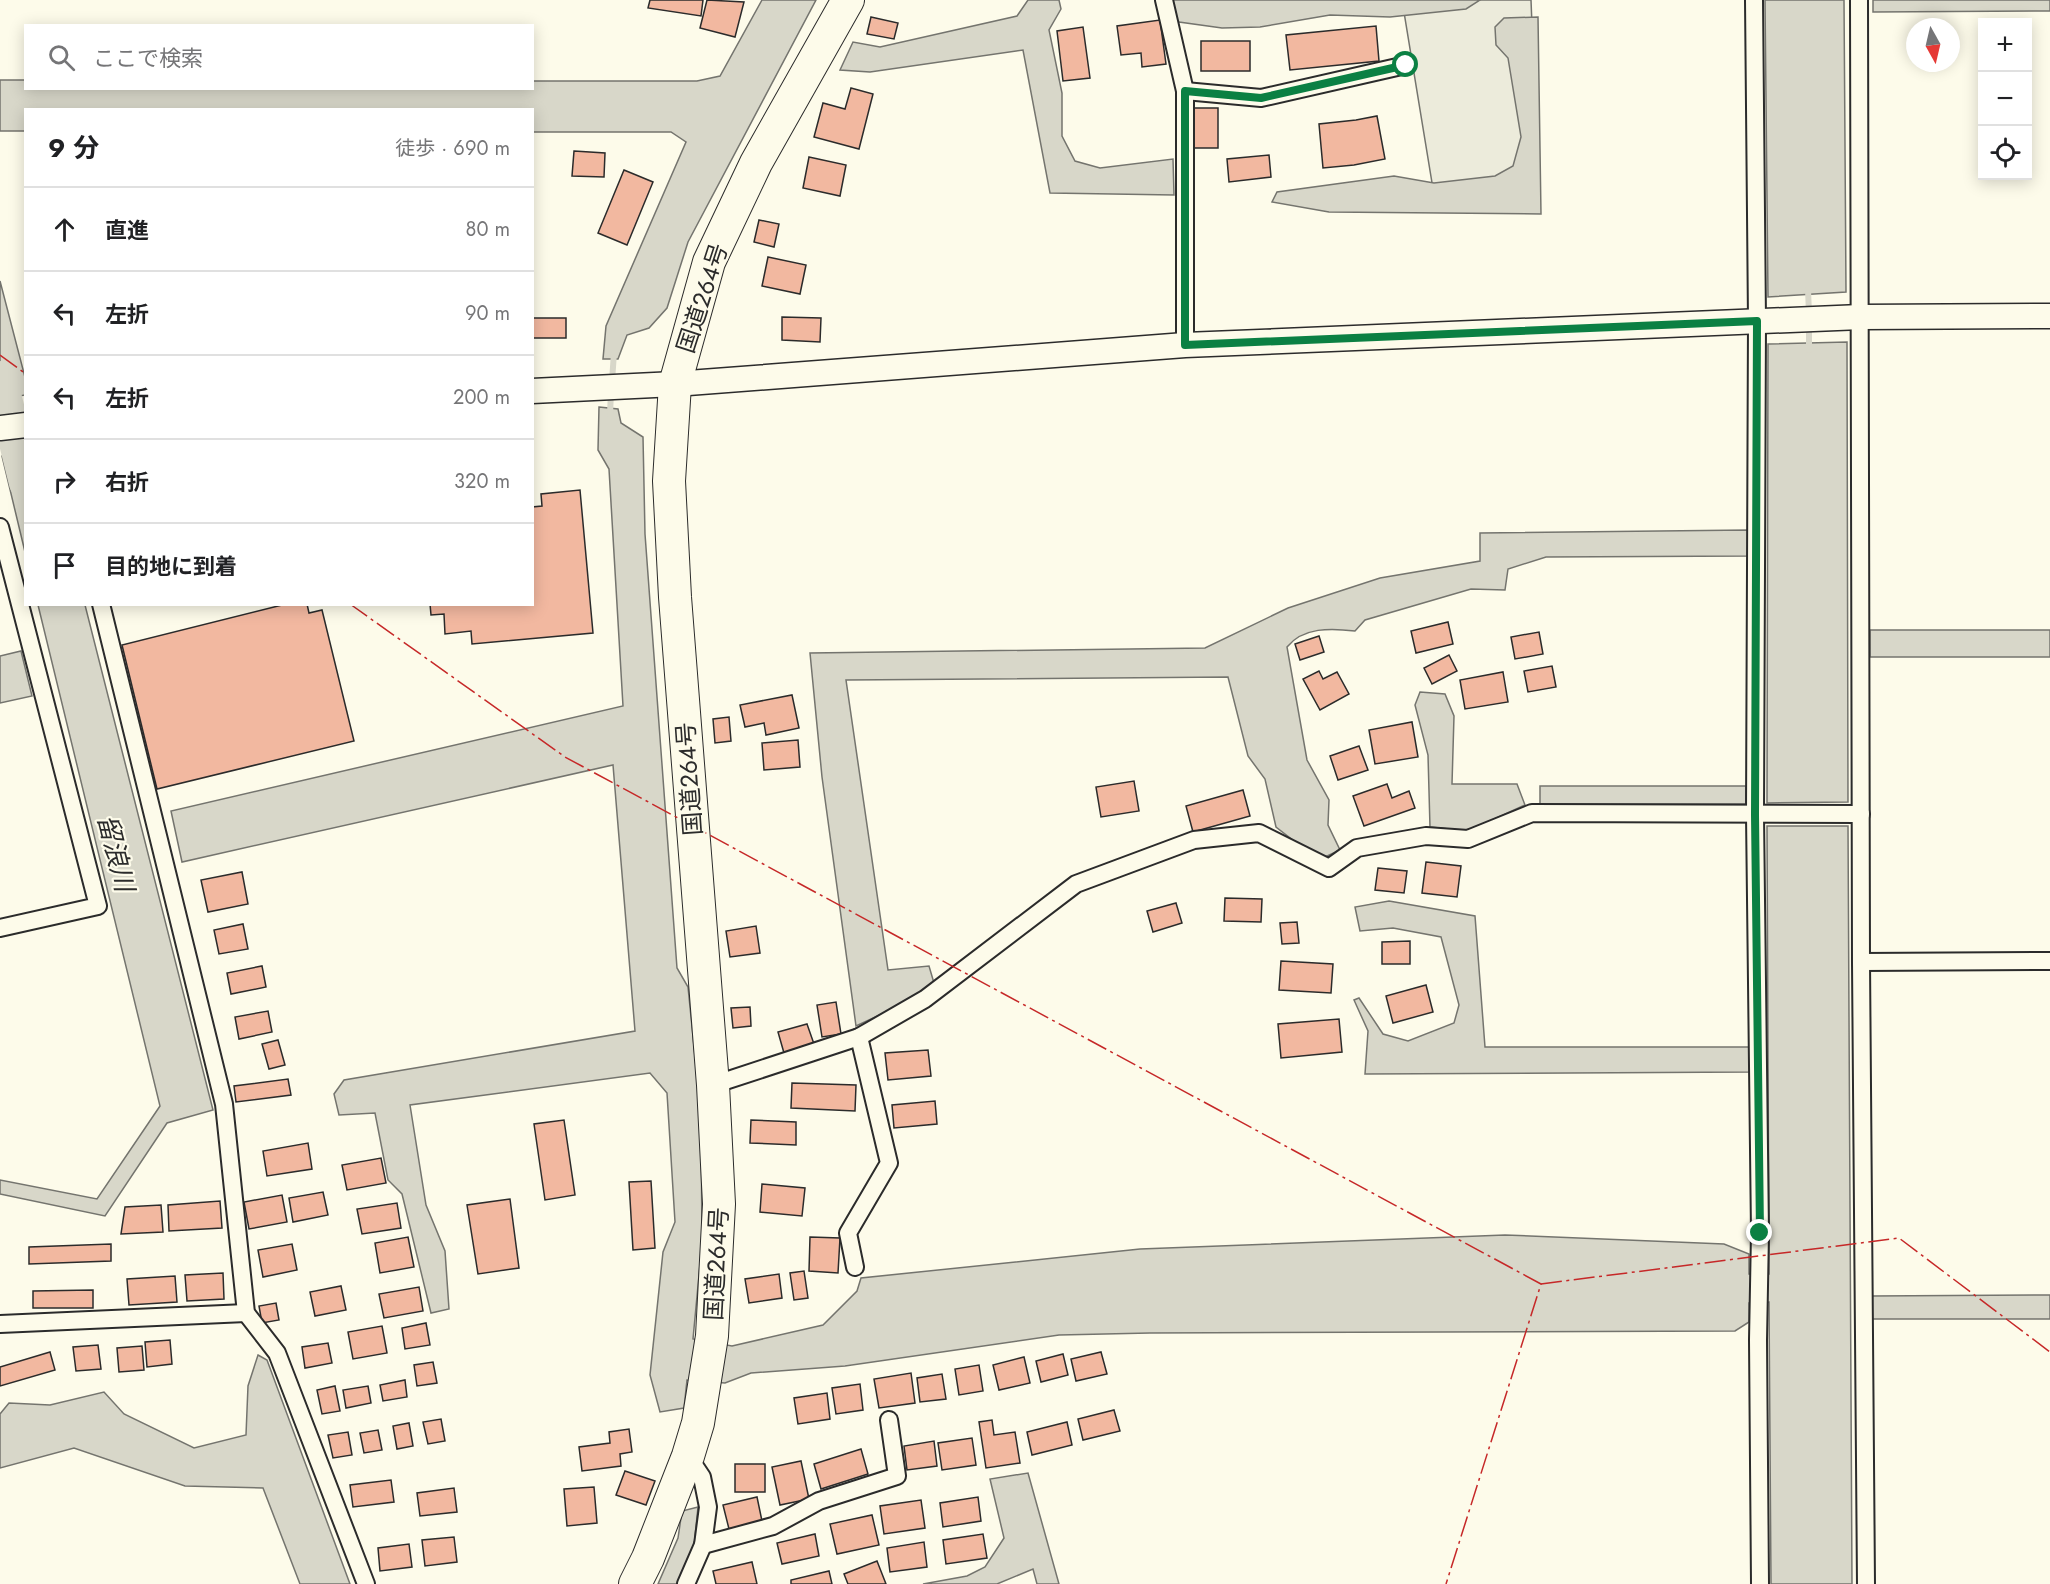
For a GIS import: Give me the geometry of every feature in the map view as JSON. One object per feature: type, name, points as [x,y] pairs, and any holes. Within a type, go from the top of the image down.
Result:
[{"type":"highway","name":"国道264号","points":[[635,1584],[648,1558],[688,1456],[704,1389],[712,1336],[719,1204],[713,1085],[675,597],[669,481],[675,384],[709,262],[756,163],[848,0]]},
{"type":"street","points":[[1164,0],[1185,91],[1185,345]]},
{"type":"street","points":[[1754,0],[1757,321],[1755,815],[1760,1584]]},
{"type":"street","points":[[1859,0],[1861,962],[1866,1584]]},
{"type":"street","points":[[1185,91],[1261,98],[1406,65]]},
{"type":"street","points":[[534,391],[675,384],[1185,345],[1861,317],[2050,316]]},
{"type":"street","points":[[0,527],[98,906],[0,928]]},
{"type":"street","points":[[101,606],[224,1104],[246,1313],[277,1353],[366,1584]]},
{"type":"street","points":[[713,1085],[859,1036],[924,999],[1076,884],[1194,840],[1259,833],[1329,868],[1356,848],[1426,836],[1468,839],[1532,813],[1861,814]]},
{"type":"street","points":[[1861,962],[2050,961]]},
{"type":"street","points":[[855,1267],[848,1233],[889,1163],[859,1036]]},
{"type":"street","points":[[0,1324],[246,1313]]},
{"type":"street","points":[[703,1545],[773,1526],[819,1501],[897,1476],[889,1420]]},
{"type":"street","points":[[686,1584],[703,1545],[708,1507],[702,1477],[688,1456]]},
{"type":"shaded area","points":[[1402,0],[1531,0],[1539,207],[1436,207]]},
{"type":"water","points":[[762,0],[816,0],[688,242],[667,308],[649,328],[627,335],[618,359],[603,359],[606,326],[686,142],[671,132],[534,132],[534,108],[24,108],[24,131],[0,131],[0,80],[24,80],[24,90],[534,90],[534,81],[697,81],[720,76]]},
{"type":"water","points":[[1028,0],[1059,0],[1061,9],[1049,30],[1062,93],[1062,136],[1075,161],[1100,168],[1173,159],[1174,195],[1050,193],[1023,50],[870,72],[840,70],[853,42],[880,47],[1017,16]]},
{"type":"water","points":[[1172,0],[1480,0],[1466,9],[1390,17],[1330,15],[1260,27],[1222,28],[1179,22],[1172,14]]},
{"type":"water","points":[[1765,0],[1844,0],[1846,292],[1768,297]]},
{"type":"water","points":[[1873,0],[2050,0],[2050,11],[1873,12]]},
{"type":"water","points":[[1538,17],[1541,214],[1329,212],[1272,202],[1277,192],[1394,176],[1434,183],[1495,176],[1513,166],[1521,137],[1508,58],[1496,45],[1495,27],[1504,18]]},
{"type":"water","points":[[0,281],[24,373],[24,395],[0,400]]},
{"type":"water","points":[[1847,342],[1848,802],[1767,803],[1768,344]]},
{"type":"water","points":[[599,407],[618,409],[621,423],[643,437],[645,534],[677,968],[688,987],[701,1116],[702,1243],[693,1339],[732,1346],[823,1325],[857,1291],[861,1278],[1140,1249],[1505,1235],[1724,1244],[1749,1254],[1749,1274],[1769,1274],[1767,826],[1848,826],[1852,1584],[1771,1584],[1769,1302],[1749,1303],[1749,1322],[1735,1331],[1059,1335],[845,1366],[751,1373],[725,1383],[687,1380],[684,1408],[660,1412],[650,1375],[663,1252],[675,1222],[667,1093],[650,1073],[410,1105],[426,1205],[445,1251],[449,1309],[431,1313],[402,1194],[388,1180],[375,1113],[339,1115],[334,1094],[344,1080],[635,1031],[613,765],[182,862],[171,811],[623,706],[609,469],[598,450]]},
{"type":"water","points":[[24,452],[24,548],[2,456]]},
{"type":"water","points":[[1748,530],[1749,556],[1546,557],[1508,569],[1505,590],[1471,589],[1365,620],[1355,631],[1318,630],[1294,640],[1287,647],[1307,760],[1329,800],[1328,825],[1340,850],[1325,857],[1307,851],[1276,827],[1265,779],[1248,756],[1228,677],[846,680],[888,970],[929,966],[934,983],[914,999],[856,1026],[822,777],[810,653],[1205,648],[1288,608],[1380,578],[1480,561],[1480,533]]},
{"type":"water","points":[[38,606],[85,606],[213,1110],[167,1123],[105,1216],[0,1194],[0,1180],[97,1199],[160,1106]]},
{"type":"water","points":[[1870,630],[2050,630],[2050,657],[1870,657]]},
{"type":"water","points":[[21,651],[32,696],[0,703],[0,656]]},
{"type":"water","points":[[1420,692],[1445,694],[1454,716],[1452,784],[1517,784],[1525,805],[1468,831],[1430,827],[1428,755],[1415,705]]},
{"type":"water","points":[[1540,786],[1746,786],[1746,804],[1540,804]]},
{"type":"water","points":[[1389,901],[1475,916],[1485,1047],[1749,1047],[1750,1072],[1365,1074],[1368,1031],[1354,1000],[1359,998],[1383,1034],[1408,1041],[1454,1023],[1459,1005],[1441,937],[1393,928],[1360,931],[1355,907]]},
{"type":"water","points":[[2050,1295],[2050,1319],[1871,1319],[1871,1296]]},
{"type":"water","points":[[258,1355],[267,1360],[350,1584],[300,1584],[263,1488],[185,1486],[74,1448],[0,1468],[0,1414],[9,1403],[50,1405],[104,1392],[124,1414],[194,1448],[246,1435],[248,1386]]},
{"type":"water","points":[[1028,1473],[1059,1584],[1037,1584],[1033,1569],[997,1584],[923,1584],[967,1576],[985,1567],[1004,1538],[990,1479]]},
{"type":"water","points":[[698,1507],[694,1546],[677,1584],[658,1584],[678,1538],[682,1511]]},
{"type":"building","points":[[650,0],[703,0],[701,16],[648,8]]},
{"type":"building","points":[[707,0],[744,2],[735,37],[700,28]]},
{"type":"building","points":[[871,17],[898,23],[894,39],[867,34]]},
{"type":"building","points":[[1160,20],[1166,64],[1142,67],[1141,53],[1121,55],[1117,26]]},
{"type":"building","points":[[1376,26],[1379,61],[1290,70],[1286,35]]},
{"type":"building","points":[[1083,27],[1090,78],[1063,81],[1057,31]]},
{"type":"building","points":[[1201,41],[1250,41],[1250,71],[1201,71]]},
{"type":"building","points":[[851,88],[873,94],[859,149],[814,137],[823,103],[845,109]]},
{"type":"building","points":[[1194,108],[1218,108],[1218,148],[1193,148]]},
{"type":"building","points":[[1377,116],[1385,159],[1323,168],[1319,124]]},
{"type":"building","points":[[574,151],[605,153],[604,177],[572,176]]},
{"type":"building","points":[[1269,155],[1271,177],[1229,182],[1227,159]]},
{"type":"building","points":[[809,157],[846,165],[840,196],[803,188]]},
{"type":"building","points":[[624,170],[653,182],[627,245],[598,233]]},
{"type":"building","points":[[759,220],[779,224],[774,247],[754,242]]},
{"type":"building","points":[[768,257],[806,265],[800,294],[762,286]]},
{"type":"building","points":[[782,317],[821,318],[820,342],[782,340]]},
{"type":"building","points":[[534,318],[566,318],[566,338],[534,338]]},
{"type":"building","points":[[580,490],[593,633],[472,644],[471,631],[445,634],[444,614],[431,615],[430,606],[534,606],[534,507],[542,506],[541,494]]},
{"type":"building","points":[[278,606],[307,606],[309,613],[322,610],[354,741],[157,789],[122,645]]},
{"type":"building","points":[[1448,622],[1453,644],[1416,653],[1411,631]]},
{"type":"building","points":[[1539,632],[1543,654],[1515,659],[1511,637]]},
{"type":"building","points":[[1319,636],[1324,652],[1300,660],[1295,644]]},
{"type":"building","points":[[1449,655],[1457,671],[1432,684],[1424,668]]},
{"type":"building","points":[[1552,666],[1556,687],[1528,692],[1524,671]]},
{"type":"building","points":[[1319,671],[1323,679],[1337,672],[1349,694],[1320,710],[1303,679]]},
{"type":"building","points":[[1503,672],[1508,702],[1465,709],[1460,680]]},
{"type":"building","points":[[792,695],[799,728],[766,735],[764,723],[745,727],[740,705]]},
{"type":"building","points":[[729,717],[731,741],[715,743],[713,719]]},
{"type":"building","points":[[1412,722],[1418,757],[1375,764],[1369,730]]},
{"type":"building","points":[[798,740],[800,767],[764,770],[762,743]]},
{"type":"building","points":[[1359,746],[1368,770],[1338,780],[1330,756]]},
{"type":"building","points":[[1134,781],[1139,811],[1101,817],[1096,787]]},
{"type":"building","points":[[1387,784],[1392,798],[1409,791],[1415,808],[1364,826],[1353,796]]},
{"type":"building","points":[[1243,790],[1250,816],[1193,832],[1186,806]]},
{"type":"building","points":[[1426,862],[1461,866],[1457,897],[1422,893]]},
{"type":"building","points":[[1378,868],[1407,871],[1404,893],[1375,890]]},
{"type":"building","points":[[242,872],[248,904],[208,912],[201,880]]},
{"type":"building","points":[[1225,898],[1262,899],[1261,922],[1224,921]]},
{"type":"building","points":[[1176,903],[1182,923],[1153,932],[1147,911]]},
{"type":"building","points":[[1297,922],[1299,943],[1282,944],[1280,923]]},
{"type":"building","points":[[243,924],[248,949],[219,954],[214,930]]},
{"type":"building","points":[[756,926],[760,953],[730,957],[726,931]]},
{"type":"building","points":[[1410,941],[1410,964],[1382,964],[1382,942]]},
{"type":"building","points":[[1281,961],[1333,964],[1331,993],[1279,990]]},
{"type":"building","points":[[262,966],[266,987],[231,994],[227,973]]},
{"type":"building","points":[[1426,985],[1433,1012],[1393,1023],[1386,996]]},
{"type":"building","points":[[836,1002],[841,1034],[822,1037],[817,1005]]},
{"type":"building","points":[[750,1007],[751,1026],[733,1028],[731,1008]]},
{"type":"building","points":[[268,1011],[272,1032],[239,1039],[235,1017]]},
{"type":"building","points":[[1339,1019],[1342,1052],[1281,1058],[1278,1024]]},
{"type":"building","points":[[807,1024],[814,1044],[784,1053],[778,1032]]},
{"type":"building","points":[[278,1040],[285,1065],[269,1069],[262,1044]]},
{"type":"building","points":[[928,1050],[931,1076],[888,1080],[885,1053]]},
{"type":"building","points":[[288,1079],[291,1095],[236,1102],[234,1086]]},
{"type":"building","points":[[792,1083],[856,1085],[855,1111],[791,1108]]},
{"type":"building","points":[[935,1101],[937,1124],[894,1128],[892,1105]]},
{"type":"building","points":[[564,1120],[575,1195],[545,1200],[534,1124]]},
{"type":"building","points":[[751,1120],[796,1122],[796,1145],[750,1143]]},
{"type":"building","points":[[308,1143],[312,1169],[267,1176],[263,1151]]},
{"type":"building","points":[[381,1158],[386,1183],[347,1190],[342,1165]]},
{"type":"building","points":[[651,1181],[655,1248],[633,1250],[629,1182]]},
{"type":"building","points":[[762,1184],[805,1188],[802,1216],[760,1212]]},
{"type":"building","points":[[323,1192],[328,1215],[293,1222],[289,1198]]},
{"type":"building","points":[[282,1195],[287,1222],[249,1229],[244,1202]]},
{"type":"building","points":[[510,1199],[519,1268],[478,1274],[467,1205]]},
{"type":"building","points":[[220,1201],[222,1228],[169,1231],[168,1205]]},
{"type":"building","points":[[397,1203],[401,1228],[362,1234],[357,1209]]},
{"type":"building","points":[[161,1205],[163,1232],[121,1234],[125,1207]]},
{"type":"building","points":[[408,1237],[414,1267],[380,1273],[375,1243]]},
{"type":"building","points":[[810,1237],[840,1238],[838,1273],[809,1271]]},
{"type":"building","points":[[111,1244],[111,1261],[29,1264],[29,1247]]},
{"type":"building","points":[[292,1244],[297,1270],[263,1277],[258,1250]]},
{"type":"building","points":[[804,1271],[808,1298],[794,1300],[790,1273]]},
{"type":"building","points":[[223,1273],[224,1299],[187,1301],[185,1275]]},
{"type":"building","points":[[779,1274],[782,1298],[749,1303],[745,1279]]},
{"type":"building","points":[[175,1276],[177,1302],[129,1305],[127,1279]]},
{"type":"building","points":[[341,1286],[346,1310],[315,1316],[310,1292]]},
{"type":"building","points":[[419,1287],[423,1311],[384,1318],[379,1294]]},
{"type":"building","points":[[93,1290],[93,1308],[33,1308],[33,1291]]},
{"type":"building","points":[[276,1303],[279,1320],[262,1323],[259,1306]]},
{"type":"building","points":[[426,1323],[430,1345],[405,1349],[402,1328]]},
{"type":"building","points":[[382,1326],[387,1353],[353,1359],[348,1332]]},
{"type":"building","points":[[170,1340],[172,1364],[147,1367],[145,1342]]},
{"type":"building","points":[[328,1343],[332,1363],[305,1368],[302,1347]]},
{"type":"building","points":[[98,1345],[101,1369],[76,1371],[73,1347]]},
{"type":"building","points":[[142,1346],[144,1370],[119,1372],[117,1348]]},
{"type":"building","points":[[50,1352],[55,1370],[0,1386],[0,1367]]},
{"type":"building","points":[[1101,1352],[1107,1374],[1076,1381],[1071,1359]]},
{"type":"building","points":[[1063,1354],[1068,1375],[1041,1382],[1036,1361]]},
{"type":"building","points":[[1024,1357],[1030,1383],[999,1390],[993,1365]]},
{"type":"building","points":[[433,1362],[437,1383],[417,1386],[414,1365]]},
{"type":"building","points":[[979,1365],[983,1391],[959,1395],[955,1369]]},
{"type":"building","points":[[911,1373],[915,1403],[879,1408],[874,1379]]},
{"type":"building","points":[[942,1374],[946,1399],[920,1402],[917,1378]]},
{"type":"building","points":[[405,1380],[407,1397],[383,1401],[380,1385]]},
{"type":"building","points":[[860,1384],[863,1410],[836,1414],[832,1388]]},
{"type":"building","points":[[335,1386],[340,1411],[322,1414],[317,1390]]},
{"type":"building","points":[[368,1386],[371,1403],[346,1408],[343,1390]]},
{"type":"building","points":[[827,1393],[830,1419],[798,1424],[794,1398]]},
{"type":"building","points":[[1114,1410],[1120,1431],[1083,1440],[1078,1419]]},
{"type":"building","points":[[441,1419],[445,1441],[428,1444],[423,1422]]},
{"type":"building","points":[[992,1420],[994,1435],[1015,1432],[1020,1463],[986,1468],[979,1422]]},
{"type":"building","points":[[1067,1422],[1072,1445],[1032,1455],[1027,1432]]},
{"type":"building","points":[[409,1423],[413,1446],[397,1449],[393,1426]]},
{"type":"building","points":[[629,1429],[632,1452],[620,1454],[621,1466],[582,1471],[579,1447],[610,1443],[609,1432]]},
{"type":"building","points":[[378,1430],[382,1450],[364,1453],[360,1433]]},
{"type":"building","points":[[348,1432],[352,1455],[333,1458],[328,1435]]},
{"type":"building","points":[[972,1438],[976,1465],[942,1470],[938,1443]]},
{"type":"building","points":[[934,1441],[937,1466],[907,1470],[904,1446]]},
{"type":"building","points":[[861,1449],[868,1474],[821,1489],[814,1464]]},
{"type":"building","points":[[801,1461],[809,1499],[780,1505],[772,1467]]},
{"type":"building","points":[[735,1464],[765,1464],[765,1492],[735,1492]]},
{"type":"building","points":[[625,1471],[655,1481],[646,1505],[616,1495]]},
{"type":"building","points":[[391,1480],[394,1502],[353,1507],[350,1485]]},
{"type":"building","points":[[594,1487],[597,1523],[567,1526],[564,1489]]},
{"type":"building","points":[[454,1488],[457,1512],[420,1516],[417,1493]]},
{"type":"building","points":[[757,1497],[762,1521],[729,1529],[723,1505]]},
{"type":"building","points":[[978,1497],[981,1521],[943,1527],[940,1503]]},
{"type":"building","points":[[921,1500],[925,1528],[884,1534],[880,1506]]},
{"type":"building","points":[[872,1515],[879,1545],[837,1554],[830,1524]]},
{"type":"building","points":[[815,1534],[819,1556],[782,1564],[777,1543]]},
{"type":"building","points":[[983,1534],[987,1558],[946,1564],[943,1540]]},
{"type":"building","points":[[454,1537],[457,1562],[425,1566],[422,1540]]},
{"type":"building","points":[[924,1542],[927,1567],[890,1572],[887,1548]]},
{"type":"building","points":[[409,1544],[412,1567],[380,1571],[378,1548]]},
{"type":"building","points":[[877,1561],[886,1584],[848,1584],[844,1574]]},
{"type":"building","points":[[752,1562],[757,1584],[716,1584],[713,1571]]},
{"type":"building","points":[[829,1571],[832,1584],[791,1584],[791,1580]]},
{"type":"waterway","points":[[1808,289],[1809,314]]},
{"type":"waterway","points":[[1809,325],[1809,350]]},
{"type":"waterway","points":[[612,381],[614,353]]},
{"type":"waterway","name":"留浪川","points":[[0,378],[24,475]]},
{"type":"waterway","points":[[610,414],[611,392]]},
{"type":"power","points":[[0,355],[24,373]]},
{"type":"power","points":[[353,606],[565,757],[1541,1284],[1446,1584]]},
{"type":"power","points":[[1541,1284],[1899,1238],[2050,1352]]},
{"type":"route","points":[[1406,65],[1261,98],[1185,91],[1185,345],[1757,321],[1755,815],[1760,1233]]}]
